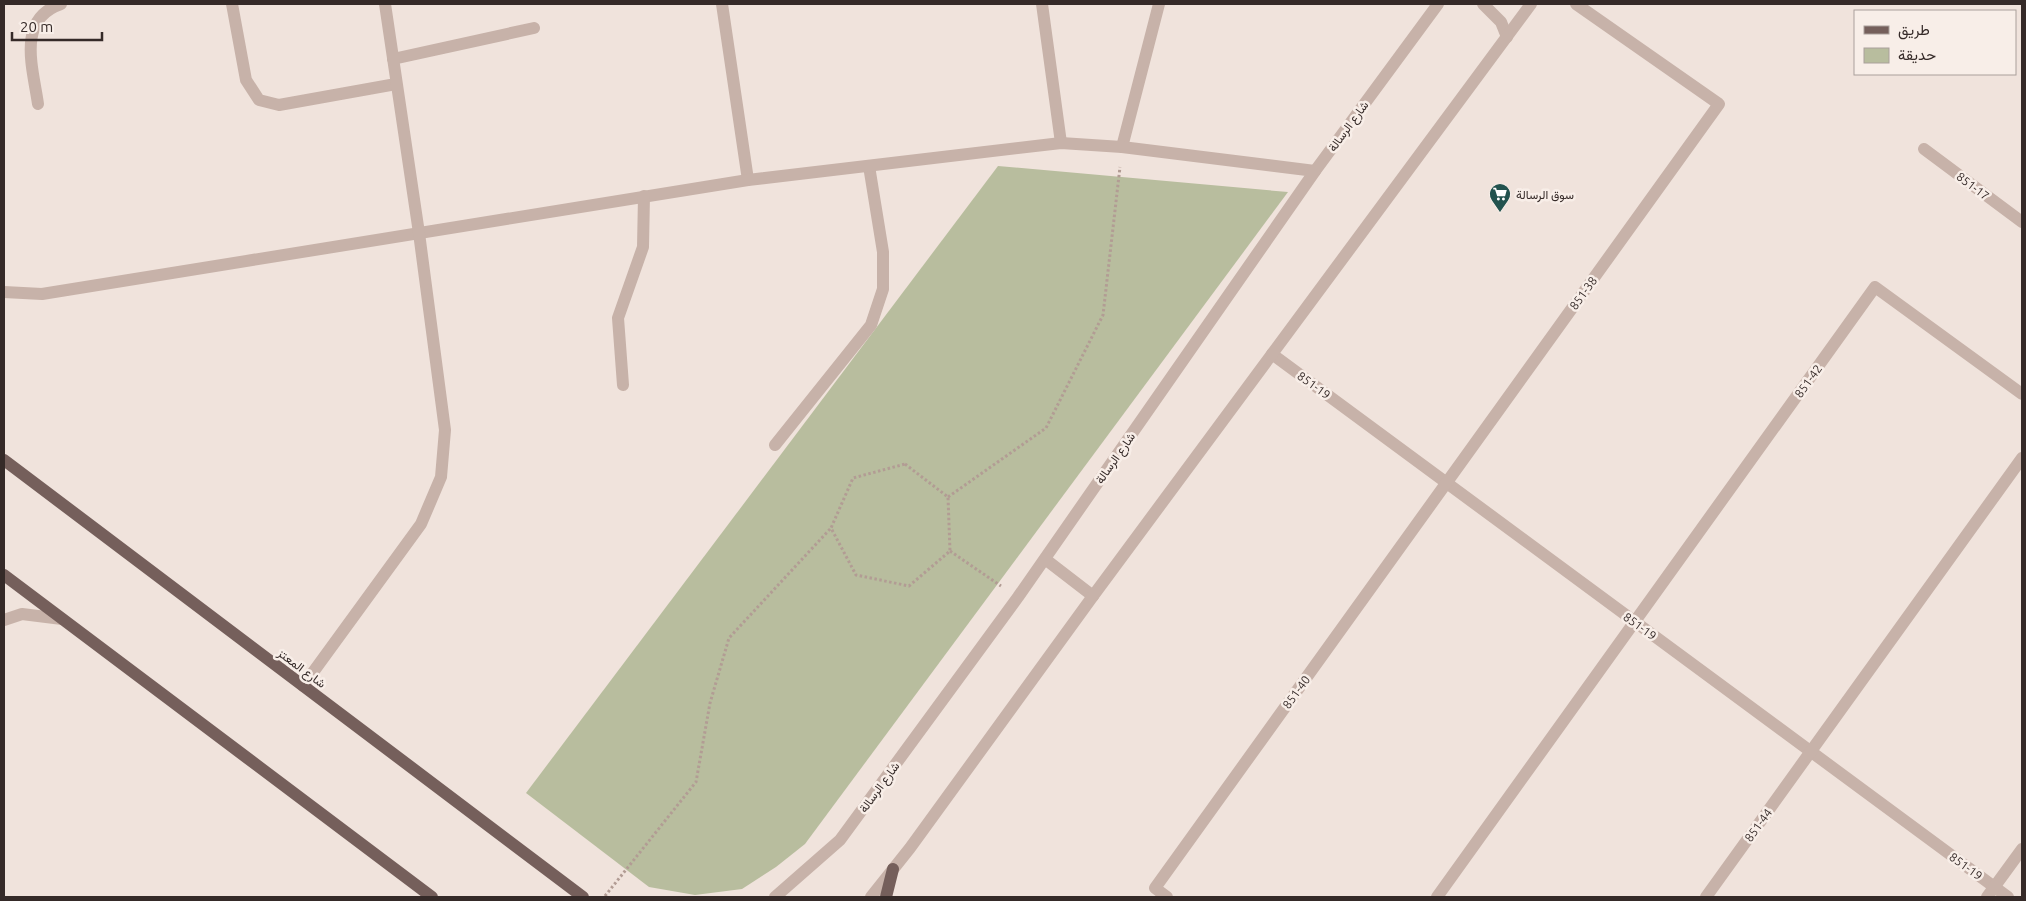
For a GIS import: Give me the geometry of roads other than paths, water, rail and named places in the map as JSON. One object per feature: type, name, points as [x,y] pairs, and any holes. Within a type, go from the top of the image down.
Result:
[{"type":"main road","name":"شارع المعتز","points":[[4,460],[583,897]]},
{"type":"main road","points":[[4,575],[432,897]]},
{"type":"main road","points":[[886,897],[893,869]]},
{"type":"street","points":[[38,104],[29,45],[35,23],[48,8],[61,4]]},
{"type":"street","points":[[232,4],[246,80],[259,100],[279,105],[396,84]]},
{"type":"street","points":[[303,686],[421,524],[441,477],[445,430],[419,232],[385,4]]},
{"type":"street","points":[[722,4],[748,180]]},
{"type":"street","points":[[1042,4],[1061,143]]},
{"type":"street","points":[[1122,147],[1159,4]]},
{"type":"street","name":"شارع الرسالة","points":[[775,897],[840,840],[1045,559],[1314,171],[1438,4]]},
{"type":"street","points":[[1483,4],[1501,22],[1507,37]]},
{"type":"street","points":[[871,897],[1531,4]]},
{"type":"street","name":"851-38","points":[[1447,482],[1719,104],[1576,4]]},
{"type":"street","points":[[393,58],[534,28]]},
{"type":"street","points":[[4,292],[42,294],[748,180],[1061,143],[1122,147],[1314,171]]},
{"type":"street","name":"851-17","points":[[1924,149],[2022,222]]},
{"type":"street","points":[[775,445],[871,325],[883,289],[883,270],[869,166]]},
{"type":"street","points":[[623,385],[618,342],[618,318],[643,247],[644,196]]},
{"type":"street","name":"851-42","points":[[1635,622],[1875,287],[2022,394]]},
{"type":"street","name":"851-19","points":[[1272,354],[1811,752],[1991,892],[2008,897]]},
{"type":"street","points":[[1811,752],[2022,458]]},
{"type":"street","name":"851-40","points":[[1168,897],[1155,888],[1447,482]]},
{"type":"street","points":[[1045,559],[1093,596]]},
{"type":"street","points":[[4,620],[22,614],[62,619]]},
{"type":"street","points":[[1437,897],[1635,622]]},
{"type":"street","name":"851-44","points":[[1706,897],[1811,752]]},
{"type":"street","points":[[1991,892],[2022,848]]},
{"type":"place","name":"سوق الرسالة","points":[[1500,213]]}]
